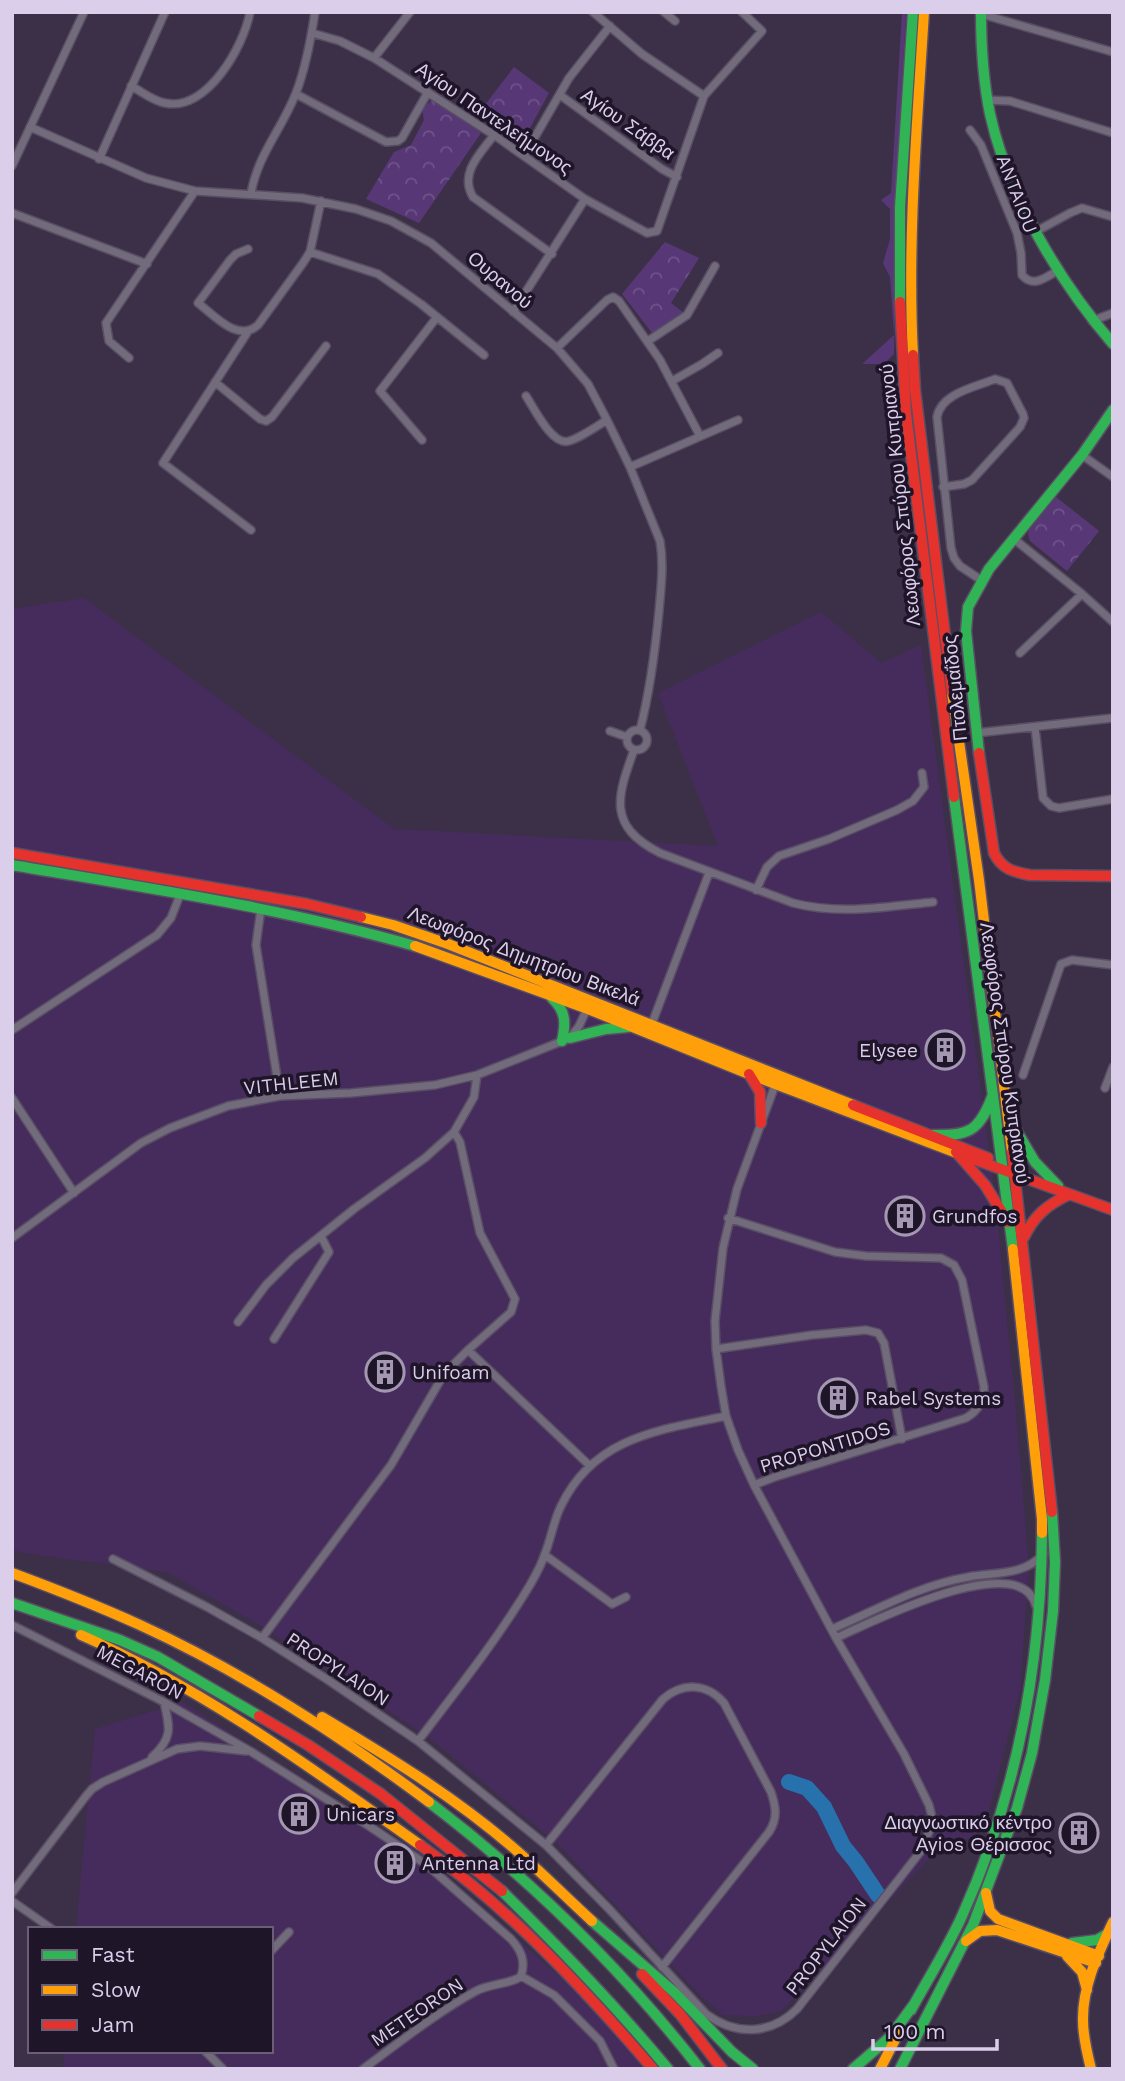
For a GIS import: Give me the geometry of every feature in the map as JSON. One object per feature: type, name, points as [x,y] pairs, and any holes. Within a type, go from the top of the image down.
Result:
[{"type":"main road","name":"Λεωφόρος Σπύρου Κυπριανού","points":[[900,2069],[965,1942],[1017,1808],[1032,1753],[1054,1611],[1054,1524],[1023,1237],[993,1096],[906,414],[899,274],[900,206],[913,12]]},
{"type":"main road","name":"Λεωφόρος Σπύρου Κυπριανού","points":[[880,2069],[961,1918],[1000,1813],[1028,1704],[1043,1554],[1042,1519],[1011,1227],[1007,1115],[915,390],[911,313],[913,204],[924,12]]},
{"type":"main road","points":[[981,13],[987,100],[1005,164],[1035,232],[1057,271],[1113,344]]},
{"type":"main road","name":"Πτολεμαΐδος","points":[[1113,410],[1082,455],[981,580],[967,618],[976,733],[993,853],[998,862],[1016,873],[1113,876]]},
{"type":"main road","name":"Λεωφόρος Δημητρίου Βικελά","points":[[12,853],[281,900],[393,925],[448,944],[956,1152],[1008,1169]]},
{"type":"main road","name":"Λεωφόρος Δημητρίου Βικελά","points":[[12,865],[261,908],[357,929],[410,944],[549,995],[590,1004],[632,1027],[650,1028],[749,1074],[777,1080],[933,1135],[1008,1169]]},
{"type":"main road","points":[[549,995],[559,1004],[566,1016],[566,1039],[615,1027],[632,1027]]},
{"type":"main road","points":[[749,1074],[760,1092],[761,1123]]},
{"type":"main road","points":[[933,1135],[961,1135],[973,1130],[985,1117],[993,1096]]},
{"type":"main road","points":[[1007,1115],[1035,1162],[1058,1186]]},
{"type":"main road","points":[[956,1152],[983,1181],[1011,1227]]},
{"type":"main road","points":[[1008,1169],[1058,1186],[1098,1204]]},
{"type":"main road","points":[[1008,1169],[1068,1195],[1113,1210]]},
{"type":"main road","points":[[1023,1237],[1038,1212],[1068,1195]]},
{"type":"main road","points":[[12,1573],[140,1625],[296,1702],[387,1756],[455,1802],[541,1872],[594,1923],[680,2014],[722,2069]]},
{"type":"main road","points":[[12,1604],[142,1649],[184,1671],[330,1759],[381,1794],[495,1884],[628,2020],[668,2069]]},
{"type":"main road","points":[[12,1604],[146,1664],[278,1744],[410,1837],[501,1909],[584,1991],[653,2069]]},
{"type":"main road","points":[[231,1671],[366,1757],[422,1797],[513,1870],[621,1975],[699,2069]]},
{"type":"main road","points":[[247,1709],[350,1787],[410,1837]]},
{"type":"main road","points":[[986,1893],[990,1911],[998,1919],[1062,1948],[1082,1972],[1087,1992]]},
{"type":"main road","points":[[1091,2069],[1083,2012],[1097,1960],[1113,1922]]},
{"type":"main road","points":[[594,1923],[674,1992],[732,2052],[753,2069]]},
{"type":"main road","points":[[965,1942],[979,1931],[990,1929],[1097,1960]]},
{"type":"main road","points":[[1062,1948],[1097,1940],[1107,1934]]},
{"type":"main road","points":[[853,2069],[890,2037],[915,2003]]},
{"type":"street","points":[[12,166],[83,12]]},
{"type":"street","points":[[99,159],[165,12]]},
{"type":"street","points":[[131,86],[164,103],[184,103],[210,87],[231,60],[247,30],[250,12]]},
{"type":"street","points":[[251,194],[257,167],[296,94],[315,12]]},
{"type":"street","points":[[374,58],[410,12]]},
{"type":"street","points":[[593,12],[642,54],[704,96]]},
{"type":"street","points":[[664,12],[675,21]]},
{"type":"street","points":[[677,177],[704,96],[762,31],[742,12]]},
{"type":"street","points":[[981,13],[1113,52]]},
{"type":"street","points":[[524,156],[569,78],[610,26]]},
{"type":"street","name":"Αγίου Παντελεήμονος","points":[[312,33],[340,41],[374,58],[494,135],[585,199],[642,231],[657,231],[677,177]]},
{"type":"street","points":[[296,94],[386,142],[398,141],[405,134],[428,92]]},
{"type":"street","name":"Αγίου Σάββα","points":[[560,95],[677,177]]},
{"type":"street","points":[[987,100],[1010,101],[1113,133]]},
{"type":"street","name":"Ουρανού","points":[[30,127],[146,178],[195,191],[321,201],[391,221],[414,232],[446,254],[557,348],[588,384],[607,420],[655,525],[662,553],[662,583],[654,662],[640,730]]},
{"type":"street","name":"ANTAIOU","points":[[970,130],[981,145],[1017,233],[1023,278],[1036,282],[1057,271]]},
{"type":"street","points":[[494,135],[468,174],[469,190],[473,197],[551,254]]},
{"type":"street","points":[[129,358],[109,341],[106,323],[195,191]]},
{"type":"street","points":[[513,312],[585,199]]},
{"type":"street","points":[[251,530],[163,463],[247,332],[258,325],[310,252],[321,201]]},
{"type":"street","points":[[1035,232],[1082,208],[1113,217]]},
{"type":"street","points":[[12,213],[147,264]]},
{"type":"street","points":[[247,332],[231,328],[198,303],[230,260],[248,248]]},
{"type":"street","points":[[310,252],[378,274],[438,317],[484,355]]},
{"type":"street","points":[[648,341],[687,315],[715,266]]},
{"type":"street","points":[[557,348],[613,297],[619,301],[648,341],[700,436]]},
{"type":"street","points":[[1092,320],[1113,313]]},
{"type":"street","points":[[422,440],[380,391],[438,317]]},
{"type":"street","points":[[215,382],[266,421],[272,417],[326,346]]},
{"type":"street","points":[[672,381],[718,353]]},
{"type":"street","points":[[943,487],[972,480],[1016,433],[1024,418],[1007,383],[996,379],[949,398],[938,408],[937,425],[943,487],[951,548],[960,566],[981,580]]},
{"type":"street","points":[[526,396],[551,434],[561,441],[569,442],[607,420]]},
{"type":"street","points":[[629,467],[738,420]]},
{"type":"street","points":[[1082,455],[1113,477]]},
{"type":"street","points":[[1014,539],[1113,622]]},
{"type":"street","points":[[1020,653],[1082,594]]},
{"type":"street","points":[[976,733],[1113,718]]},
{"type":"street","points":[[1035,727],[1043,798],[1046,803],[1059,808],[1113,799]]},
{"type":"street","points":[[640,730],[646,735],[647,743],[641,749],[634,750],[628,745],[627,737],[632,731],[640,730]]},
{"type":"street","points":[[610,731],[627,737]]},
{"type":"street","points":[[634,750],[622,782],[620,808],[627,829],[641,844],[709,873],[815,909],[842,910],[933,902]]},
{"type":"street","points":[[756,890],[767,867],[779,856],[829,839],[913,801],[923,787],[922,773]]},
{"type":"street","points":[[650,1028],[709,873]]},
{"type":"street","points":[[12,1030],[157,935],[171,918],[180,895]]},
{"type":"street","points":[[261,908],[256,944],[280,1096]]},
{"type":"street","points":[[1023,1075],[1061,964],[1072,960],[1113,965]]},
{"type":"street","points":[[566,1039],[579,1026],[590,1004]]},
{"type":"street","name":"VITHLEEM","points":[[12,1238],[141,1143],[170,1128],[228,1106],[280,1096],[435,1085],[477,1075],[566,1039]]},
{"type":"street","points":[[1105,1088],[1113,1067]]},
{"type":"street","points":[[239,1322],[266,1285],[293,1258],[354,1209],[425,1158],[454,1132],[474,1097],[477,1075]]},
{"type":"street","name":"PROPYLAION","points":[[113,1559],[207,1606],[262,1638],[418,1741],[546,1845],[706,2014],[719,2023],[748,2031],[779,2023],[797,2009],[924,1844],[932,1817],[929,1805],[904,1754],[836,1638],[754,1485],[737,1450],[726,1416],[716,1349],[715,1321],[728,1218],[777,1080]]},
{"type":"street","points":[[12,1098],[74,1193]]},
{"type":"street","points":[[262,1638],[391,1465],[444,1374],[511,1312],[515,1299],[480,1233],[460,1142],[454,1132]]},
{"type":"street","name":"PROPONTIDOS","points":[[728,1218],[835,1252],[866,1256],[935,1256],[946,1260],[956,1267],[962,1280],[983,1382],[982,1399],[977,1410],[965,1418],[754,1485]]},
{"type":"street","points":[[274,1339],[329,1252],[321,1236]]},
{"type":"street","points":[[716,1349],[812,1335],[866,1330],[876,1332],[884,1343],[902,1439]]},
{"type":"street","points":[[468,1350],[590,1466]]},
{"type":"street","points":[[418,1741],[506,1624],[545,1555],[560,1508],[575,1482],[590,1466],[616,1447],[647,1433],[726,1416]]},
{"type":"street","points":[[832,1629],[939,1583],[1027,1568],[1043,1554]]},
{"type":"street","points":[[545,1555],[612,1604],[626,1597]]},
{"type":"street","points":[[836,1638],[921,1601],[952,1591],[997,1583],[1013,1584],[1030,1593],[1036,1605],[1037,1628]]},
{"type":"street","name":"MEGARON","points":[[12,1625],[164,1702],[250,1751],[427,1865],[517,1945],[524,1963],[521,1976]]},
{"type":"street","points":[[546,1845],[663,1699],[685,1687],[702,1688],[717,1695],[724,1703],[771,1792],[776,1819],[769,1832],[662,1966]]},
{"type":"street","points":[[146,1762],[162,1747],[168,1735],[169,1721],[164,1702]]},
{"type":"street","points":[[12,1893],[92,1789],[177,1749],[214,1746],[250,1751]]},
{"type":"street","points":[[12,1901],[49,1927]]},
{"type":"street","points":[[273,1949],[289,1932]]},
{"type":"street","points":[[521,1976],[554,1995],[600,2041],[614,2069]]},
{"type":"street","name":"METEORON","points":[[363,2069],[475,1992],[496,1983],[515,1981],[521,1976]]},
{"type":"street","points":[[207,2053],[223,2069]]},
{"type":"shaded area","points":[[84,598],[394,829],[718,846],[658,693],[821,612],[881,663],[921,645],[995,1197],[1016,1414],[1029,1567],[1020,1689],[984,1830],[929,1859],[781,2011],[757,2016],[723,2015],[699,1994],[558,1844],[431,1739],[257,1623],[167,1572],[24,1553],[12,1549],[12,609]]},
{"type":"shaded area","points":[[182,1702],[426,1857],[588,2002],[644,2069],[63,2069],[65,2053],[273,2053],[273,1927],[76,1927],[95,1729]]},
{"type":"green space","points":[[902,12],[906,12],[897,176],[894,354],[884,364],[862,364],[894,335],[890,277],[883,263],[890,239],[890,209],[881,200],[891,193]]},
{"type":"green space","points":[[514,67],[549,93],[525,137],[513,137],[478,114]]},
{"type":"green space","points":[[434,99],[481,133],[419,223],[366,199],[394,152],[411,145],[424,120],[422,108]]},
{"type":"green space","points":[[665,242],[699,258],[671,303],[684,313],[653,334],[622,294]]},
{"type":"green space","points":[[1056,497],[1099,531],[1067,571],[1030,541],[1028,534]]},
{"type":"waterway","points":[[789,1782],[807,1788],[824,1807],[843,1846],[878,1895]]},
{"type":"traffic: fast","points":[[900,302],[900,207],[913,12]]},
{"type":"traffic: fast","points":[[981,12],[983,63],[990,114],[1009,176],[1055,265],[1113,344]]},
{"type":"traffic: fast","points":[[979,753],[966,631],[968,607],[989,569],[1082,455],[1113,410]]},
{"type":"traffic: fast","points":[[954,797],[1013,1249]]},
{"type":"traffic: fast","points":[[12,865],[265,910],[415,946]]},
{"type":"traffic: fast","points":[[552,998],[564,1018],[562,1041]]},
{"type":"traffic: fast","points":[[570,1038],[606,1029],[628,1027]]},
{"type":"traffic: fast","points":[[933,1135],[956,1134],[971,1129],[982,1117],[992,1097]]},
{"type":"traffic: fast","points":[[1010,1120],[1035,1162],[1058,1186]]},
{"type":"traffic: fast","points":[[900,2069],[973,1925],[1017,1808],[1032,1753],[1045,1680],[1053,1611],[1055,1562],[1052,1512]]},
{"type":"traffic: fast","points":[[911,2010],[962,1916],[981,1871],[1011,1777],[1022,1729],[1037,1632],[1042,1533]]},
{"type":"traffic: fast","points":[[12,1603],[120,1640],[158,1657],[259,1716]]},
{"type":"traffic: fast","points":[[429,1802],[503,1862],[573,1927],[639,1996],[700,2069]]},
{"type":"traffic: fast","points":[[502,1891],[587,1978],[668,2069]]},
{"type":"traffic: fast","points":[[592,1921],[674,1992],[732,2052],[753,2069]]},
{"type":"traffic: fast","points":[[1072,1943],[1097,1940],[1107,1934]]},
{"type":"traffic: fast","points":[[853,2069],[890,2037],[915,2003]]},
{"type":"traffic: slow","points":[[913,355],[912,226],[924,12]]},
{"type":"traffic: slow","points":[[952,693],[979,880],[1012,1152]]},
{"type":"traffic: slow","points":[[361,917],[448,944],[853,1105]]},
{"type":"traffic: slow","points":[[415,946],[588,1009],[957,1153]]},
{"type":"traffic: slow","points":[[1013,1249],[1042,1533]]},
{"type":"traffic: slow","points":[[12,1573],[124,1618],[216,1663],[325,1729],[429,1802]]},
{"type":"traffic: slow","points":[[81,1635],[171,1680],[256,1731],[420,1845]]},
{"type":"traffic: slow","points":[[322,1717],[398,1763],[471,1814],[517,1851],[592,1921]]},
{"type":"traffic: slow","points":[[986,1893],[990,1911],[998,1919],[1099,1956]]},
{"type":"traffic: slow","points":[[1091,2069],[1083,2027],[1083,2008],[1092,1970],[1113,1922]]},
{"type":"traffic: slow","points":[[966,1941],[980,1931],[997,1930],[1096,1963]]},
{"type":"traffic: slow","points":[[1067,1956],[1082,1972],[1087,1990]]},
{"type":"traffic: slow","points":[[880,2069],[900,2030]]},
{"type":"traffic: jam","points":[[900,302],[906,414],[954,797]]},
{"type":"traffic: jam","points":[[913,355],[952,693]]},
{"type":"traffic: jam","points":[[979,753],[994,853],[1004,866],[1030,875],[1113,876]]},
{"type":"traffic: jam","points":[[12,853],[307,904],[361,917]]},
{"type":"traffic: jam","points":[[749,1074],[760,1092],[761,1123]]},
{"type":"traffic: jam","points":[[853,1105],[988,1158]]},
{"type":"traffic: jam","points":[[956,1152],[985,1185],[1008,1222]]},
{"type":"traffic: jam","points":[[1012,1152],[1052,1512]]},
{"type":"traffic: jam","points":[[957,1153],[1113,1210]]},
{"type":"traffic: jam","points":[[1024,1237],[1042,1212],[1068,1195]]},
{"type":"traffic: jam","points":[[259,1716],[381,1794],[502,1891]]},
{"type":"traffic: jam","points":[[420,1845],[453,1869],[514,1922],[572,1978],[653,2069]]},
{"type":"traffic: jam","points":[[642,1974],[680,2014],[722,2069]]},
{"type":"place","name":"Elysee","points":[[945,1050]]},
{"type":"place","name":"Grundfos","points":[[905,1216]]},
{"type":"place","name":"Unifoam","points":[[385,1372]]},
{"type":"place","name":"Rabel Systems","points":[[838,1398]]},
{"type":"place","name":"Unicars","points":[[299,1814]]},
{"type":"place","name":"Διαγνωστικό κέντρο Αγios Θέρισσος","points":[[1079,1833]]},
{"type":"place","name":"Antenna Ltd","points":[[395,1863]]}]
